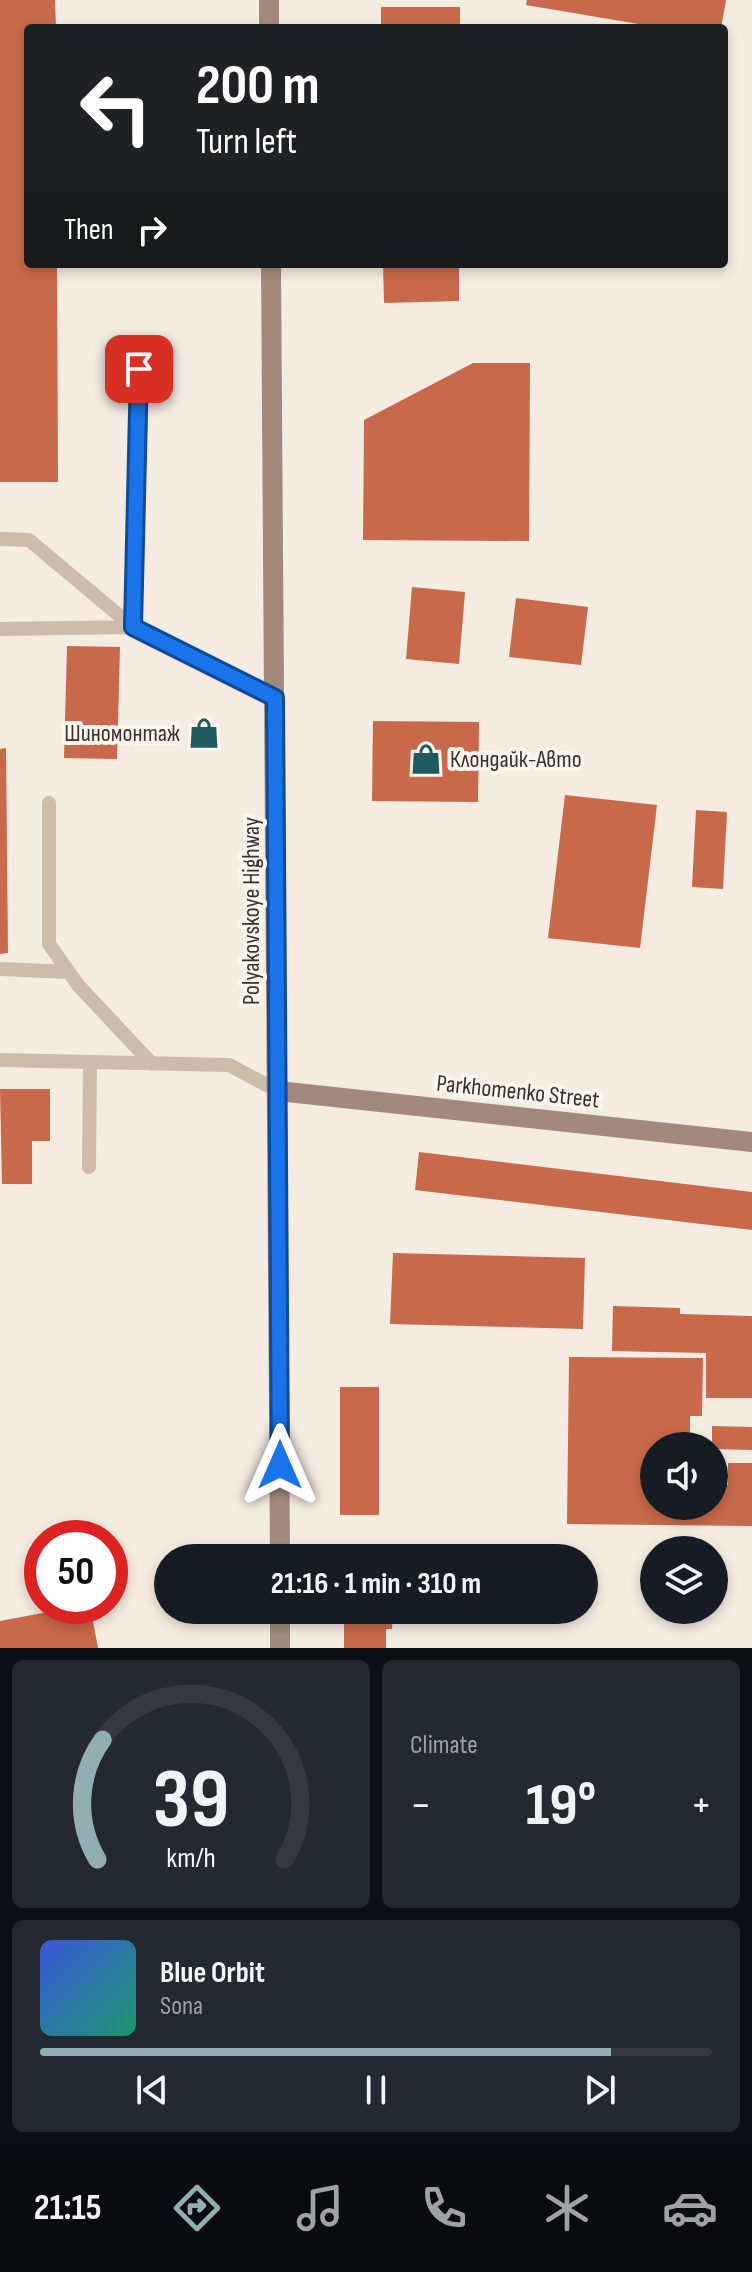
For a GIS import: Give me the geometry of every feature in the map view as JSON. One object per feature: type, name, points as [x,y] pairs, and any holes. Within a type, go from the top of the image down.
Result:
[{"type":"main road","points":[[269,0],[269,24]]},
{"type":"main road","name":"Polyakovskoye Highway","points":[[271,268],[280,1544]]},
{"type":"main road","name":"Parkhomenko Street","points":[[278,1091],[752,1142]]},
{"type":"main road","points":[[280,1624],[280,1648]]},
{"type":"lane","points":[[133,627],[139,369]]},
{"type":"lane","points":[[0,539],[29,540],[133,627],[275,698]]},
{"type":"lane","points":[[0,629],[133,627]]},
{"type":"lane","points":[[49,803],[49,944],[69,972],[152,1064]]},
{"type":"lane","points":[[0,969],[69,972]]},
{"type":"lane","points":[[0,1060],[229,1065],[278,1091]]},
{"type":"lane","points":[[89,1167],[90,1062]]},
{"type":"building","points":[[0,0],[55,0],[56,24],[24,24],[24,268],[57,268],[58,482],[0,482]]},
{"type":"building","points":[[527,0],[726,0],[722,24],[638,24],[526,5]]},
{"type":"building","points":[[381,7],[460,7],[460,24],[381,24]]},
{"type":"building","points":[[383,268],[459,268],[459,301],[384,303]]},
{"type":"building","points":[[473,363],[530,363],[529,541],[363,540],[364,420]]},
{"type":"building","points":[[412,587],[465,592],[459,664],[406,659]]},
{"type":"building","points":[[516,598],[588,607],[581,665],[509,657]]},
{"type":"building","points":[[67,646],[120,647],[117,759],[64,758]]},
{"type":"building","name":"Клондайк-Авто","points":[[373,721],[479,722],[478,802],[372,801]]},
{"type":"building","points":[[6,748],[8,953],[0,954],[0,749]]},
{"type":"building","points":[[565,795],[657,805],[640,948],[548,938]]},
{"type":"building","points":[[696,810],[727,812],[723,889],[692,887]]},
{"type":"building","points":[[0,1089],[50,1089],[50,1141],[32,1141],[32,1184],[2,1184]]},
{"type":"building","points":[[419,1152],[752,1192],[752,1230],[415,1190]]},
{"type":"building","points":[[393,1253],[585,1258],[583,1329],[390,1324]]},
{"type":"building","points":[[613,1306],[680,1308],[680,1314],[752,1316],[752,1398],[706,1398],[706,1353],[612,1351]]},
{"type":"building","points":[[569,1357],[703,1358],[702,1416],[690,1416],[690,1432],[640,1432],[640,1520],[728,1520],[728,1463],[752,1463],[752,1526],[567,1524]]},
{"type":"building","points":[[340,1387],[379,1387],[379,1515],[340,1515]]},
{"type":"building","points":[[712,1426],[752,1427],[752,1450],[728,1449],[728,1432],[712,1432]]},
{"type":"building","points":[[24,1616],[24,1624],[93,1624],[98,1648],[0,1648],[0,1621]]},
{"type":"building","points":[[344,1624],[392,1624],[392,1629],[386,1629],[386,1648],[344,1648]]},
{"type":"place","name":"Шиномонтаж","points":[[204,733]]},
{"type":"place","name":"Клондайк-Авто","points":[[426,759]]},
{"type":"route","points":[[139,369],[133,627],[275,698],[280,1465]]}]
